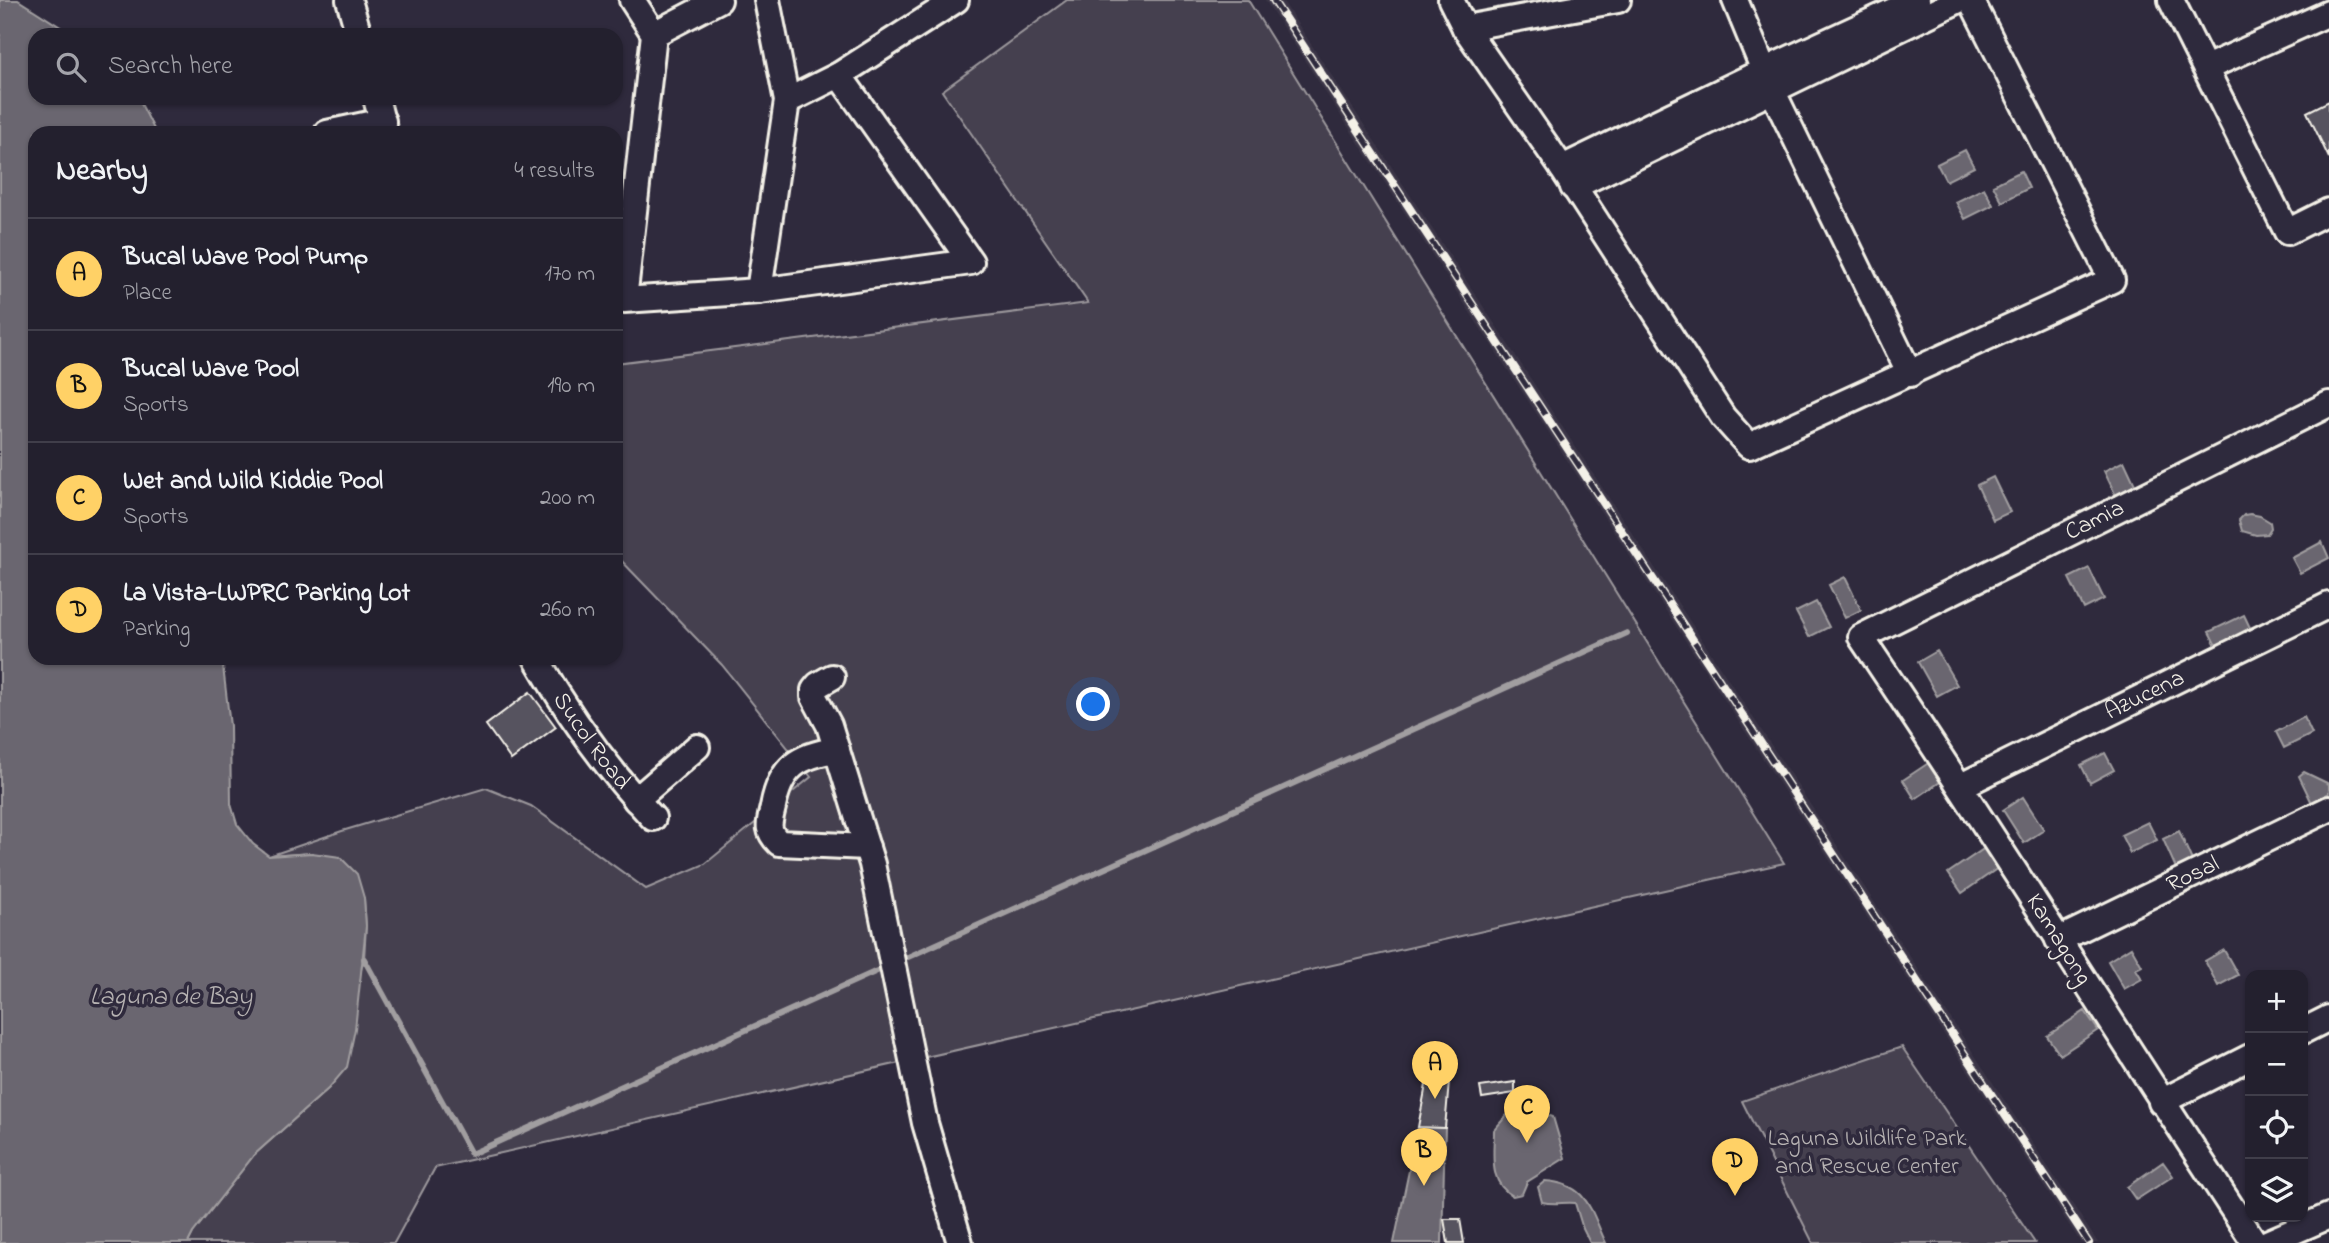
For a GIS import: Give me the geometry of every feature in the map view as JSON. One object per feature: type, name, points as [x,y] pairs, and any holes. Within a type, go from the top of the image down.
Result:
[{"type":"street","points":[[349,0],[357,28]]},
{"type":"street","points":[[632,0],[654,34],[624,300],[759,291],[971,262],[839,75]]},
{"type":"street","points":[[654,34],[719,0]]},
{"type":"street","points":[[759,291],[787,101],[767,0]]},
{"type":"street","points":[[787,101],[839,75],[956,0]]},
{"type":"street","points":[[1451,0],[1465,28],[1567,177],[1723,417],[1749,446],[2112,280],[1971,0]]},
{"type":"street","points":[[1465,28],[1618,0]]},
{"type":"street","points":[[1735,0],[1768,81],[1910,374]]},
{"type":"street","points":[[1768,81],[1917,0]]},
{"type":"street","points":[[1567,177],[1768,81],[1959,0]]},
{"type":"street","points":[[2171,0],[2287,232],[2329,211]]},
{"type":"street","points":[[2206,68],[2329,13]]},
{"type":"street","points":[[351,126],[382,117]]},
{"type":"street","name":"Camia","points":[[1861,637],[2329,404]]},
{"type":"street","name":"Azucena","points":[[1961,786],[2329,605]]},
{"type":"street","name":"Kamagong","points":[[1861,637],[1961,786],[2161,1102],[2255,1243]]},
{"type":"street","name":"Sucol Road","points":[[540,665],[589,743],[653,818]]},
{"type":"street","points":[[832,677],[818,685],[814,690],[814,697],[829,724],[867,847],[925,1123],[960,1243]]},
{"type":"street","points":[[636,800],[697,747]]},
{"type":"street","points":[[837,750],[809,754],[782,776],[776,789],[769,827],[771,835],[779,843],[867,847]]},
{"type":"street","name":"Rosal","points":[[2058,940],[2329,809]]},
{"type":"street","points":[[2308,1028],[2329,1018]]},
{"type":"street","points":[[2161,1102],[2245,1060]]},
{"type":"street","points":[[2267,1243],[2329,1216]]},
{"type":"shaded area","points":[[1265,0],[1282,0],[2098,1243],[2081,1243]]},
{"type":"green space","points":[[1067,0],[1248,0],[1784,863],[435,1168],[394,1243],[188,1243],[254,1155],[329,1088],[364,959],[364,898],[312,853],[269,856],[486,788],[531,806],[646,889],[705,864],[811,777],[722,665],[623,562],[623,362],[1088,303],[942,91]]},
{"type":"green space","name":"Laguna Wildlife Park and Rescue Center","points":[[1902,1047],[2035,1243],[1813,1243],[1742,1101]]},
{"type":"water","name":"Laguna de Bay","points":[[0,0],[18,0],[62,28],[28,28],[28,105],[142,105],[152,126],[28,126],[28,665],[223,665],[230,726],[231,804],[237,824],[253,844],[269,856],[312,853],[340,857],[357,874],[364,898],[366,926],[355,1029],[347,1067],[329,1088],[254,1155],[188,1243],[0,1243]]},
{"type":"water","points":[[1965,150],[1974,167],[1946,181],[1937,164]]},
{"type":"water","points":[[2021,171],[2029,188],[2002,202],[1993,185]]},
{"type":"water","points":[[1984,188],[1993,205],[1965,219],[1956,202]]},
{"type":"water","points":[[2124,461],[2138,491],[2118,500],[2104,471]]},
{"type":"water","points":[[1993,477],[2010,512],[1993,520],[1977,485]]},
{"type":"water","points":[[2250,514],[2270,522],[2271,528],[2267,534],[2256,535],[2242,531],[2239,520]]},
{"type":"water","points":[[2322,542],[2329,558],[2300,573],[2292,558]]},
{"type":"water","points":[[2089,568],[2104,599],[2084,609],[2069,578]]},
{"type":"water","points":[[1845,577],[1861,610],[1845,618],[1829,585]]},
{"type":"water","points":[[1816,602],[1829,627],[1809,637],[1796,612]]},
{"type":"water","points":[[2244,615],[2255,638],[2221,655],[2209,632]]},
{"type":"water","points":[[1937,651],[1957,685],[1937,696],[1918,662]]},
{"type":"water","points":[[2304,717],[2312,734],[2284,748],[2276,732]]},
{"type":"water","points":[[2105,753],[2114,770],[2090,783],[2081,765]]},
{"type":"water","points":[[1930,762],[1943,780],[1915,799],[1903,780]]},
{"type":"water","points":[[2304,772],[2329,784],[2329,793],[2312,803],[2299,776]]},
{"type":"water","points":[[2023,797],[2044,830],[2024,843],[2003,810]]},
{"type":"water","points":[[2148,822],[2157,840],[2130,853],[2121,835]]},
{"type":"water","points":[[2179,831],[2194,865],[2178,873],[2163,839]]},
{"type":"water","points":[[1985,848],[1998,868],[1962,893],[1948,873]]},
{"type":"water","points":[[2131,947],[2142,966],[2136,969],[2142,979],[2124,989],[2108,961]]},
{"type":"water","points":[[2224,950],[2238,975],[2218,986],[2205,961]]},
{"type":"water","points":[[2085,1011],[2098,1030],[2060,1055],[2047,1036]]},
{"type":"water","points":[[1534,1110],[1553,1117],[1565,1158],[1527,1182],[1522,1194],[1513,1196],[1499,1184],[1496,1176],[1493,1158],[1494,1130],[1507,1115]]},
{"type":"water","points":[[1418,1127],[1445,1128],[1442,1243],[1394,1243]]},
{"type":"water","points":[[2163,1162],[2173,1176],[2136,1200],[2127,1187]]},
{"type":"water","points":[[1545,1181],[1570,1187],[1586,1200],[1606,1243],[1590,1243],[1575,1203],[1542,1202],[1538,1187]]},
{"type":"building","points":[[2329,101],[2329,158],[2307,112]]},
{"type":"building","points":[[530,692],[556,727],[511,760],[486,725]]},
{"type":"building","points":[[1429,1069],[1450,1070],[1445,1128],[1418,1127]]},
{"type":"building","points":[[1515,1082],[1515,1093],[1482,1098],[1480,1087]]},
{"type":"building","points":[[1444,1219],[1460,1219],[1464,1243],[1448,1243]]},
{"type":"waterway","points":[[908,957],[1627,633]]},
{"type":"waterway","points":[[364,959],[471,1154],[877,971]]},
{"type":"railway","points":[[1273,0],[2089,1243]]},
{"type":"place","name":"Bucal Wave Pool Pump","points":[[1435,1099]]},
{"type":"place","name":"Wet and Wild Kiddie Pool","points":[[1527,1143]]},
{"type":"place","name":"Bucal Wave Pool","points":[[1424,1186]]},
{"type":"place","name":"La Vista-LWPRC Parking Lot","points":[[1735,1196]]}]
